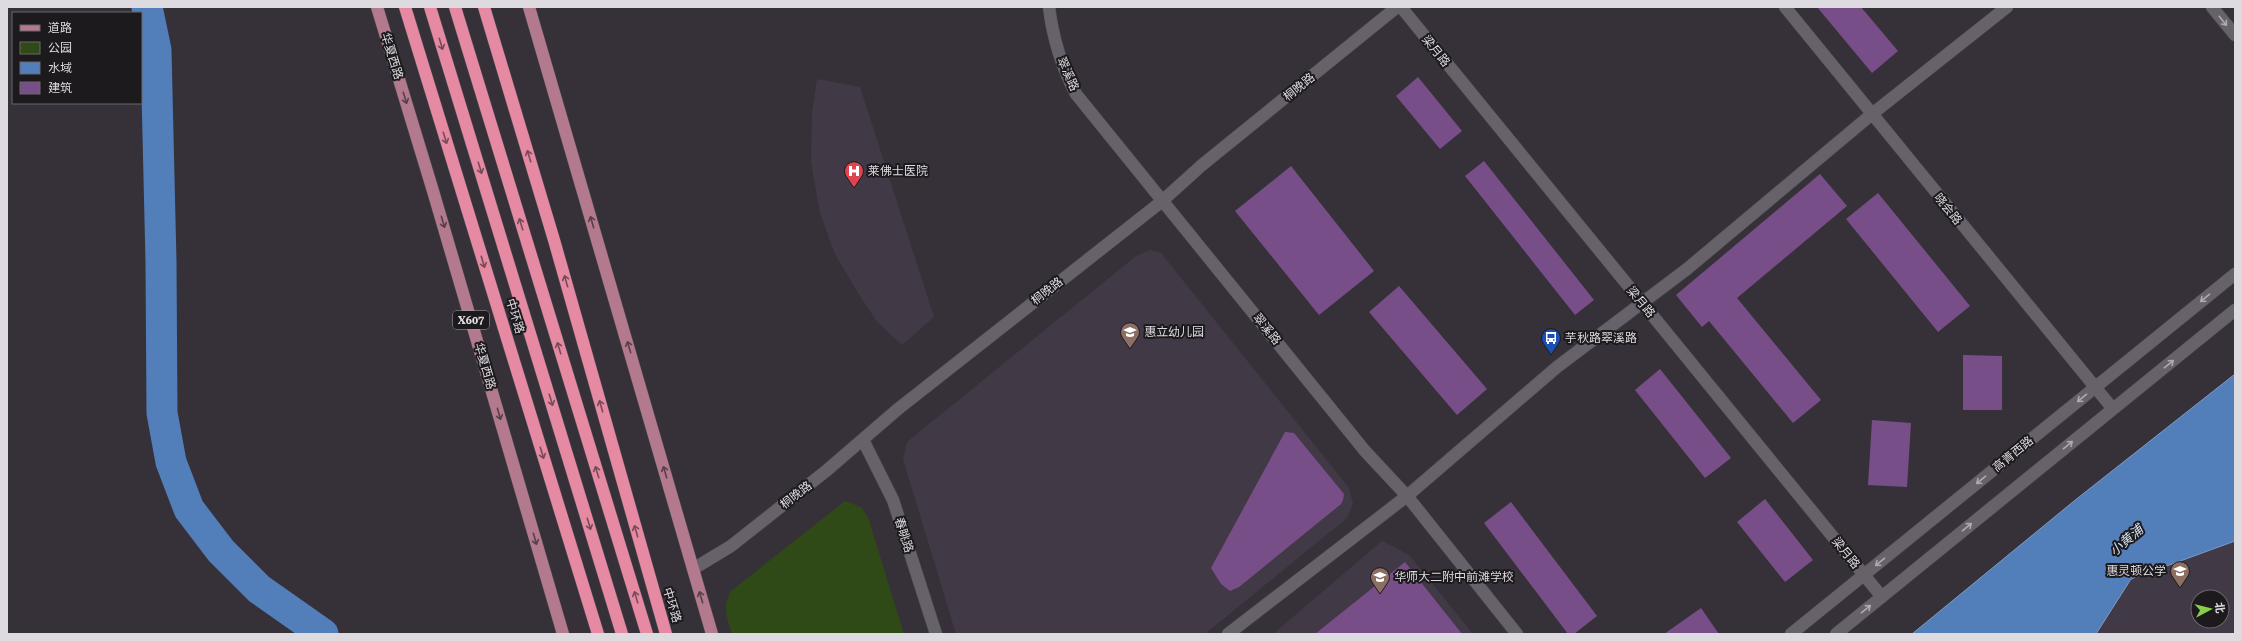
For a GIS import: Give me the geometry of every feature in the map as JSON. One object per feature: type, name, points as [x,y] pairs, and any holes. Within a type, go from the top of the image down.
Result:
[{"type":"highway","name":"中环路","points":[[405,7],[598,634]]},
{"type":"highway","name":"中环路","points":[[430,7],[622,634]]},
{"type":"highway","points":[[454,7],[647,634]]},
{"type":"highway","name":"中环路","points":[[484,7],[554,240],[646,569],[666,634]]},
{"type":"highway","points":[[573,554],[593,634]]},
{"type":"highway","points":[[646,569],[672,634]]},
{"type":"main road","name":"华夏西路","points":[[377,7],[433,191],[563,634]]},
{"type":"main road","points":[[529,7],[712,634]]},
{"type":"street","name":"翠溪路","points":[[1049,7],[1053,35],[1063,70],[1076,94],[1161,202],[1196,241],[1365,451],[1407,496],[1517,634]]},
{"type":"street","name":"桐晚路","points":[[693,569],[731,546],[863,440],[898,409],[1161,202],[1202,165],[1397,7]]},
{"type":"street","name":"梁月路","points":[[1401,7],[1882,597]]},
{"type":"street","name":"晓会路","points":[[1785,7],[2113,409]]},
{"type":"street","points":[[1228,634],[1407,496],[1557,367],[1641,302],[1687,269],[1872,114],[2007,7]]},
{"type":"street","points":[[2212,7],[2235,35]]},
{"type":"street","name":"高青西路","points":[[1791,634],[2235,274]]},
{"type":"street","points":[[1836,634],[2235,310]]},
{"type":"street","name":"春眺路","points":[[863,440],[893,500],[936,634]]},
{"type":"shaded area","name":"莱佛士医院","points":[[817,79],[860,87],[934,317],[902,345],[877,322],[858,293],[835,254],[820,213],[811,162],[812,114]]},
{"type":"shaded area","name":"惠立幼儿园","points":[[1150,250],[1161,253],[1349,488],[1353,504],[1347,518],[1205,634],[956,634],[903,459],[907,442],[1136,256]]},
{"type":"shaded area","name":"华师大二附中前滩学校","points":[[1382,541],[1409,555],[1473,634],[1273,634]]},
{"type":"shaded area","name":"惠灵顿公学","points":[[2235,541],[2235,634],[2096,634],[2131,579]]},
{"type":"green space","points":[[845,501],[861,507],[868,517],[904,634],[732,634],[726,612],[728,596],[731,591]]},
{"type":"water","name":"小黄浦","points":[[2235,374],[2235,541],[2131,579],[2096,634],[1912,634],[2074,501]]},
{"type":"building","points":[[1817,7],[1861,7],[1898,51],[1872,73]]},
{"type":"building","points":[[1418,77],[1462,131],[1440,149],[1396,96]]},
{"type":"building","points":[[1484,161],[1594,300],[1575,315],[1465,176]]},
{"type":"building","points":[[1291,166],[1374,271],[1319,315],[1235,211]]},
{"type":"building","points":[[1820,174],[1847,206],[1737,298],[1821,400],[1793,423],[1709,321],[1702,327],[1676,295]]},
{"type":"building","points":[[1878,193],[1970,306],[1938,332],[1846,219]]},
{"type":"building","points":[[1399,286],[1487,389],[1457,415],[1369,312]]},
{"type":"building","points":[[1963,355],[2002,356],[2002,410],[1963,410]]},
{"type":"building","points":[[1660,369],[1731,458],[1705,478],[1635,390]]},
{"type":"building","points":[[1872,420],[1911,423],[1907,487],[1868,485]]},
{"type":"building","points":[[1285,432],[1294,433],[1344,494],[1343,500],[1341,504],[1239,587],[1230,591],[1221,584],[1211,568]]},
{"type":"building","points":[[1765,499],[1813,560],[1785,582],[1737,522]]},
{"type":"building","points":[[1511,502],[1597,616],[1574,634],[1568,634],[1484,523]]},
{"type":"building","points":[[1405,562],[1462,634],[1315,634]]},
{"type":"building","points":[[1701,608],[1719,634],[1664,634]]},
{"type":"waterway","points":[[147,7],[156,50],[161,262],[162,413],[171,462],[189,509],[221,551],[259,589],[323,634]]},
{"type":"place","name":"莱佛士医院","points":[[854,188]]},
{"type":"place","name":"惠立幼儿园","points":[[1130,349]]},
{"type":"place","name":"芋秋路翠溪路","points":[[1551,355]]},
{"type":"place","name":"惠灵顿公学","points":[[2180,588]]},
{"type":"place","name":"华师大二附中前滩学校","points":[[1380,594]]}]
